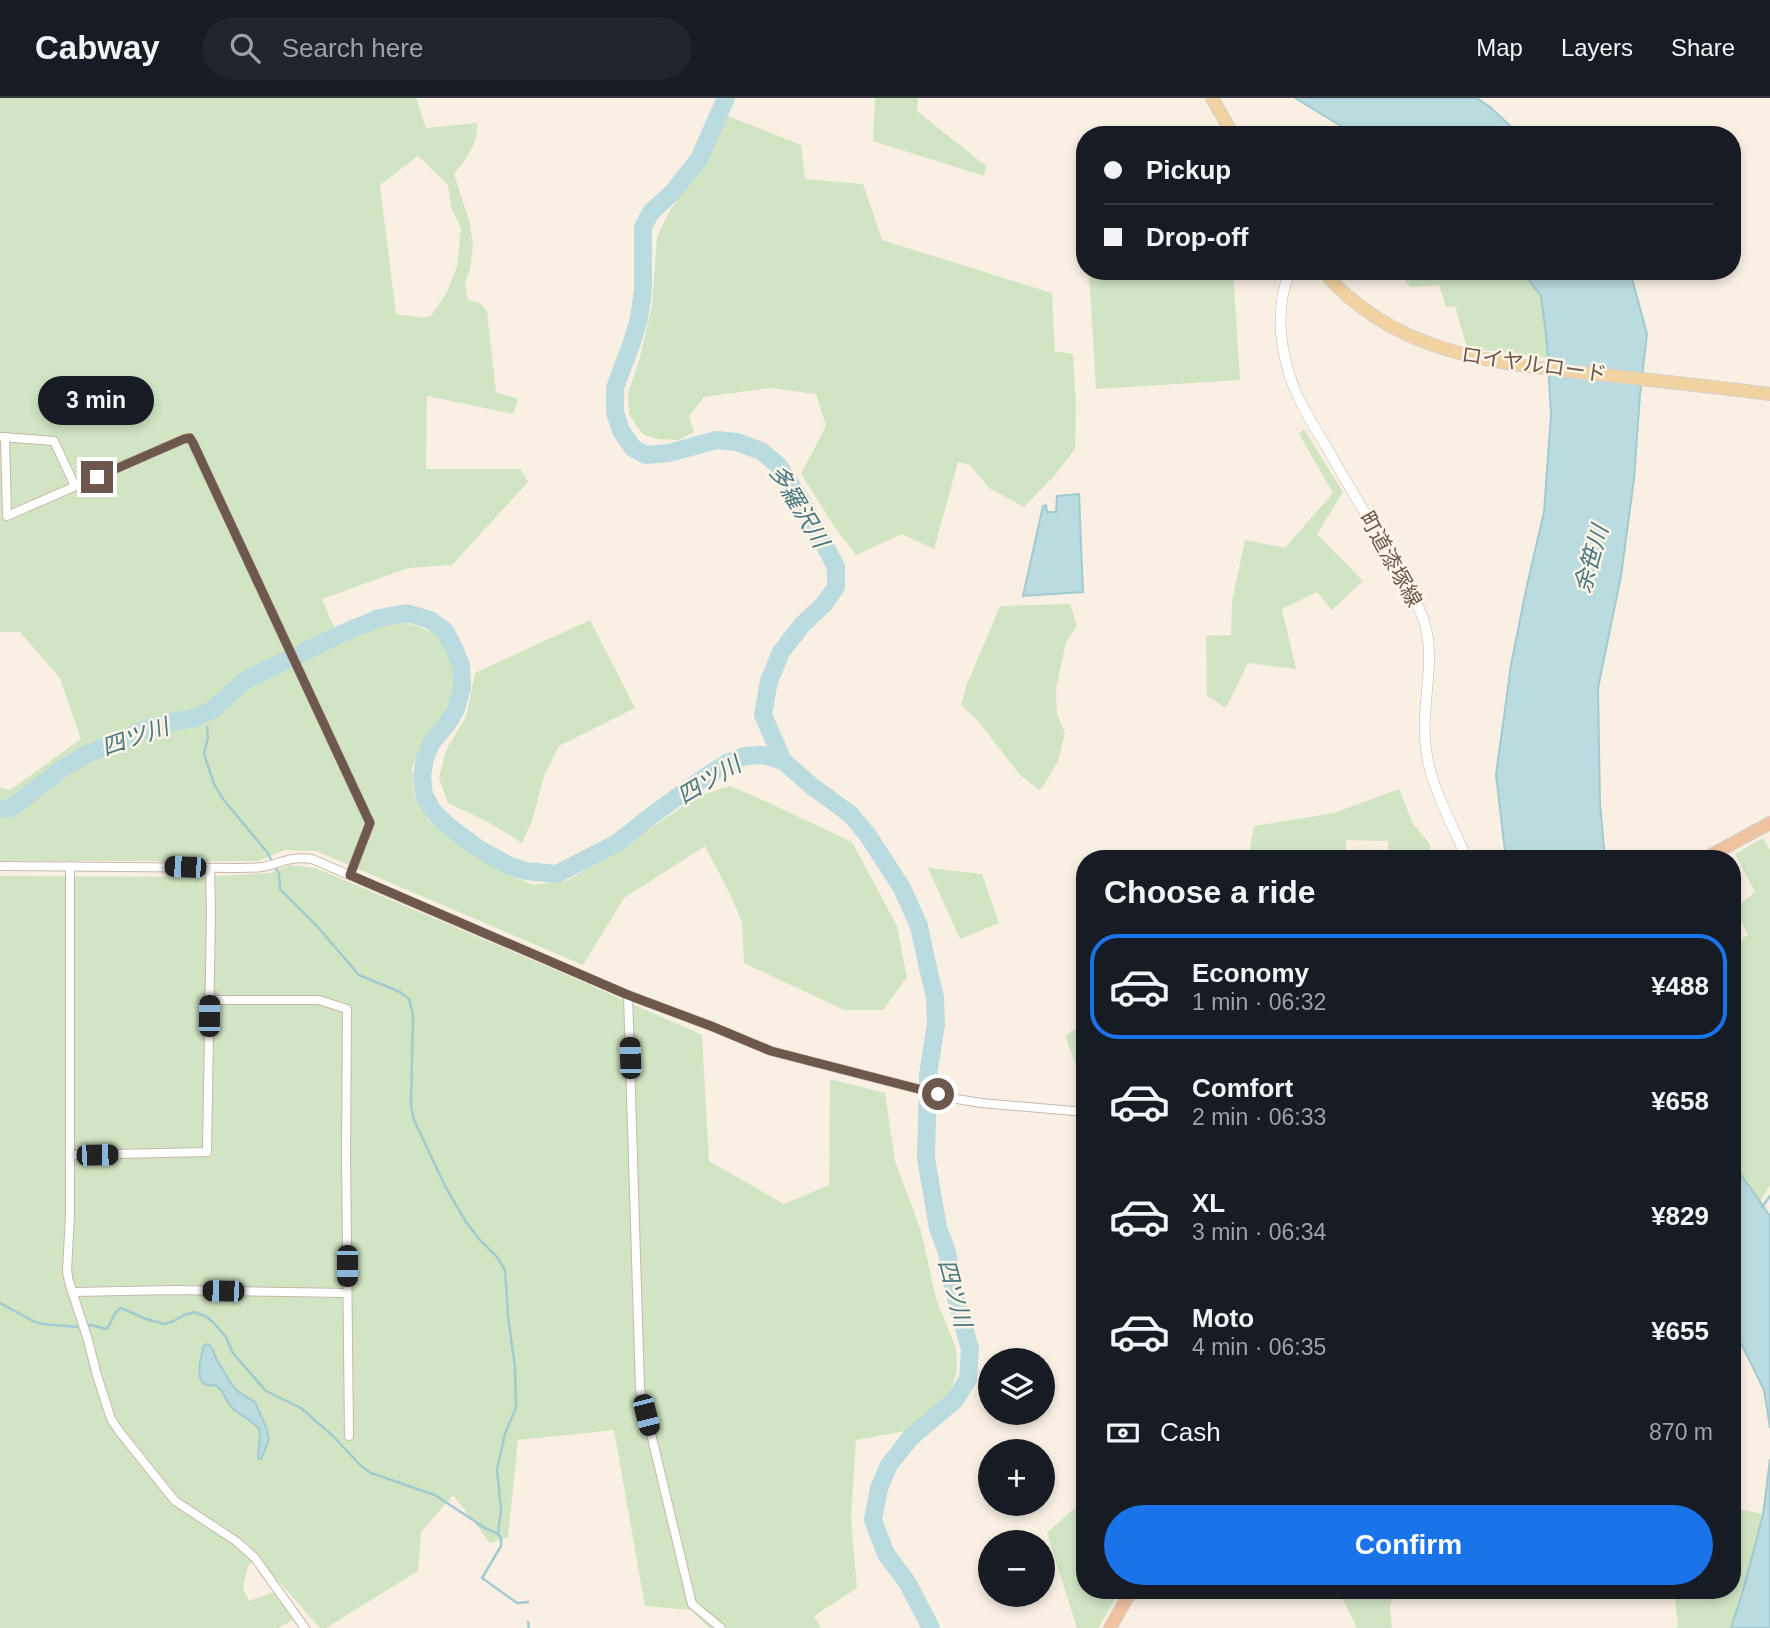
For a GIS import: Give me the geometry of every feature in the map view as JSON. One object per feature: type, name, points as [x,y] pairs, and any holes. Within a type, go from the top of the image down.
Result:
[{"type":"highway","points":[[1720,850],[1770,823]]},
{"type":"highway","points":[[1110,1628],[1126,1599]]},
{"type":"main road","points":[[1212,98],[1228,126]]},
{"type":"main road","name":"ロイヤルロード","points":[[1332,280],[1351,300],[1399,331],[1423,342],[1479,359],[1770,394]]},
{"type":"street","name":"町道漆塚線","points":[[1286,280],[1280,321],[1287,370],[1302,405],[1404,579],[1423,617],[1429,649],[1424,737],[1426,754],[1463,850]]},
{"type":"street","points":[[75,486],[54,441],[3,437],[7,516],[190,438],[370,823],[350,875]]},
{"type":"street","points":[[0,866],[210,868],[263,866],[300,857],[312,859],[628,995],[771,1051],[957,1099],[1076,1111]]},
{"type":"street","points":[[70,866],[70,1214],[67,1271],[96,1372],[111,1419],[118,1431],[175,1502],[236,1541],[255,1558],[305,1628]]},
{"type":"street","points":[[70,1155],[207,1152],[210,868]]},
{"type":"street","points":[[628,995],[640,1388],[692,1604],[721,1628]]},
{"type":"street","points":[[210,1000],[319,1000],[347,1009],[349,1436]]},
{"type":"street","points":[[73,1292],[174,1290],[347,1293]]},
{"type":"green space","points":[[0,98],[416,98],[426,128],[477,123],[474,144],[454,174],[470,223],[473,247],[470,270],[465,282],[468,300],[480,303],[487,311],[496,392],[518,399],[513,414],[427,396],[426,469],[520,469],[528,482],[452,565],[408,568],[322,599],[341,643],[381,626],[401,622],[439,636],[450,655],[456,683],[448,713],[426,738],[412,768],[414,795],[428,820],[500,870],[533,885],[566,881],[605,859],[698,796],[730,786],[852,842],[897,926],[907,977],[883,1010],[844,1010],[744,963],[742,923],[705,846],[624,898],[583,965],[316,851],[284,850],[259,861],[0,861],[0,788],[10,790],[81,739],[60,678],[20,632],[0,632]],"holes":[[[418,156],[448,185],[451,208],[461,228],[457,267],[447,292],[431,316],[423,318],[396,314],[380,185]]]},
{"type":"green space","points":[[875,98],[918,98],[917,111],[986,166],[984,176],[873,141]]},
{"type":"green space","points":[[728,116],[801,145],[805,179],[863,184],[882,240],[1052,293],[1055,351],[1073,354],[1075,449],[1024,507],[989,488],[970,465],[958,462],[934,549],[902,534],[856,555],[801,474],[826,426],[816,394],[770,388],[704,397],[689,416],[694,432],[679,440],[657,439],[644,435],[637,427],[629,414],[628,393],[652,306],[657,237],[670,210],[706,163]]},
{"type":"green space","points":[[1090,280],[1234,280],[1240,380],[1096,389]]},
{"type":"green space","points":[[1405,280],[1529,280],[1541,296],[1548,358],[1467,348],[1455,306],[1446,307],[1439,285],[1410,287]]},
{"type":"green space","points":[[1304,429],[1343,492],[1317,534],[1363,581],[1332,610],[1317,592],[1282,609],[1296,669],[1248,663],[1226,708],[1207,696],[1206,636],[1231,635],[1232,601],[1245,540],[1285,548],[1333,493],[1299,434]]},
{"type":"green space","points":[[1070,604],[1077,626],[1066,642],[1056,689],[1057,713],[1065,733],[1058,761],[1039,790],[1020,775],[978,721],[961,705],[967,684],[1000,606]]},
{"type":"green space","points":[[590,620],[635,708],[559,746],[544,776],[532,821],[522,843],[488,822],[448,803],[439,778],[446,750],[466,717],[475,673]]},
{"type":"green space","points":[[1399,789],[1413,824],[1430,844],[1430,850],[1388,850],[1388,841],[1346,840],[1346,850],[1250,850],[1254,826],[1334,813]]},
{"type":"green space","points":[[1763,838],[1770,850],[1770,1185],[1760,1202],[1741,1174],[1741,940],[1748,935],[1741,921],[1741,904],[1755,892],[1741,865],[1741,851]]},
{"type":"green space","points":[[289,865],[316,868],[702,1035],[709,1161],[784,1204],[829,1185],[830,1079],[885,1093],[895,1161],[921,1231],[936,1299],[956,1348],[957,1369],[950,1396],[906,1431],[856,1440],[851,1519],[857,1588],[814,1616],[821,1628],[709,1628],[691,1610],[645,1606],[614,1430],[518,1440],[508,1537],[490,1543],[453,1495],[421,1532],[418,1571],[326,1628],[320,1628],[258,1558],[248,1566],[243,1588],[249,1601],[277,1591],[295,1619],[278,1628],[0,1628],[0,876],[199,877],[270,873]]},
{"type":"green space","points":[[928,868],[982,874],[999,923],[960,939]]},
{"type":"green space","points":[[1076,1029],[1076,1065],[1065,1036]]},
{"type":"green space","points":[[1076,1507],[1076,1599],[1115,1599],[1098,1628],[1077,1628],[1055,1558],[1055,1530],[1050,1530]]},
{"type":"green space","points":[[1741,1510],[1763,1514],[1741,1597]]},
{"type":"green space","points":[[1343,1599],[1392,1599],[1390,1606],[1392,1628],[1357,1628]]},
{"type":"green space","points":[[1675,1599],[1740,1599],[1731,1628],[1675,1628],[1678,1625]]},
{"type":"water","points":[[1295,98],[1476,98],[1510,126],[1341,126]]},
{"type":"water","name":"余笹川","points":[[1529,280],[1632,280],[1647,334],[1634,479],[1621,576],[1598,688],[1600,804],[1604,850],[1505,850],[1496,775],[1511,665],[1544,512],[1551,415],[1541,296]]},
{"type":"water","points":[[1079,494],[1083,592],[1023,596],[1043,506],[1046,505],[1047,512],[1056,512],[1057,496]]},
{"type":"water","points":[[1741,1175],[1770,1216],[1770,1428],[1764,1390],[1741,1343]]},
{"type":"water","points":[[208,1344],[232,1385],[255,1402],[269,1440],[261,1459],[258,1458],[259,1429],[232,1408],[218,1387],[203,1383],[200,1378],[201,1357],[204,1345]]},
{"type":"water","points":[[1770,1459],[1770,1628],[1731,1628],[1741,1599],[1763,1515]]},
{"type":"waterway","name":"多羅沢川","points":[[726,98],[699,159],[672,193],[651,212],[643,227],[643,290],[639,319],[615,388],[615,412],[621,431],[633,448],[646,455],[669,453],[716,440],[737,442],[761,451],[778,465],[802,502],[836,567],[836,587],[781,652],[769,681],[763,715],[783,761]]},
{"type":"waterway","name":"四ツ川","points":[[0,809],[11,808],[63,768],[85,755],[148,728],[195,718],[212,710],[247,679],[379,618],[407,613],[430,620],[445,631],[461,665],[462,687],[456,709],[432,742],[425,758],[422,776],[424,795],[433,811],[447,825],[479,849],[510,866],[526,871],[557,874],[617,843],[705,777],[727,763],[745,756],[762,755],[783,761],[850,814],[867,834],[902,888],[919,926],[935,997],[936,1024],[928,1075],[926,1158],[938,1228],[947,1252],[953,1287],[970,1349],[968,1379],[955,1400],[911,1437],[889,1465],[879,1488],[873,1520],[886,1554],[907,1582],[931,1628]]},
{"type":"waterway","points":[[207,727],[204,754],[214,784],[223,799],[267,852],[279,874],[280,889],[316,925],[359,975],[400,992],[409,999],[413,1014],[411,1106],[414,1120],[445,1186],[466,1222],[505,1270],[515,1367],[516,1407],[505,1434],[497,1469],[501,1510],[498,1534]]},
{"type":"waterway","points":[[1762,1207],[1770,1196]]},
{"type":"waterway","points":[[0,1303],[43,1324],[78,1327],[91,1325],[106,1329],[121,1308],[165,1324],[194,1312],[205,1316],[226,1337],[232,1352],[266,1391],[301,1408],[361,1466],[371,1473],[435,1495],[498,1534],[501,1546],[482,1578],[517,1603],[528,1602]]},
{"type":"waterway","points":[[528,1622],[529,1628]]},
{"type":"route","points":[[97,477],[190,438],[370,823],[350,875],[628,995],[771,1051],[938,1094]]}]
